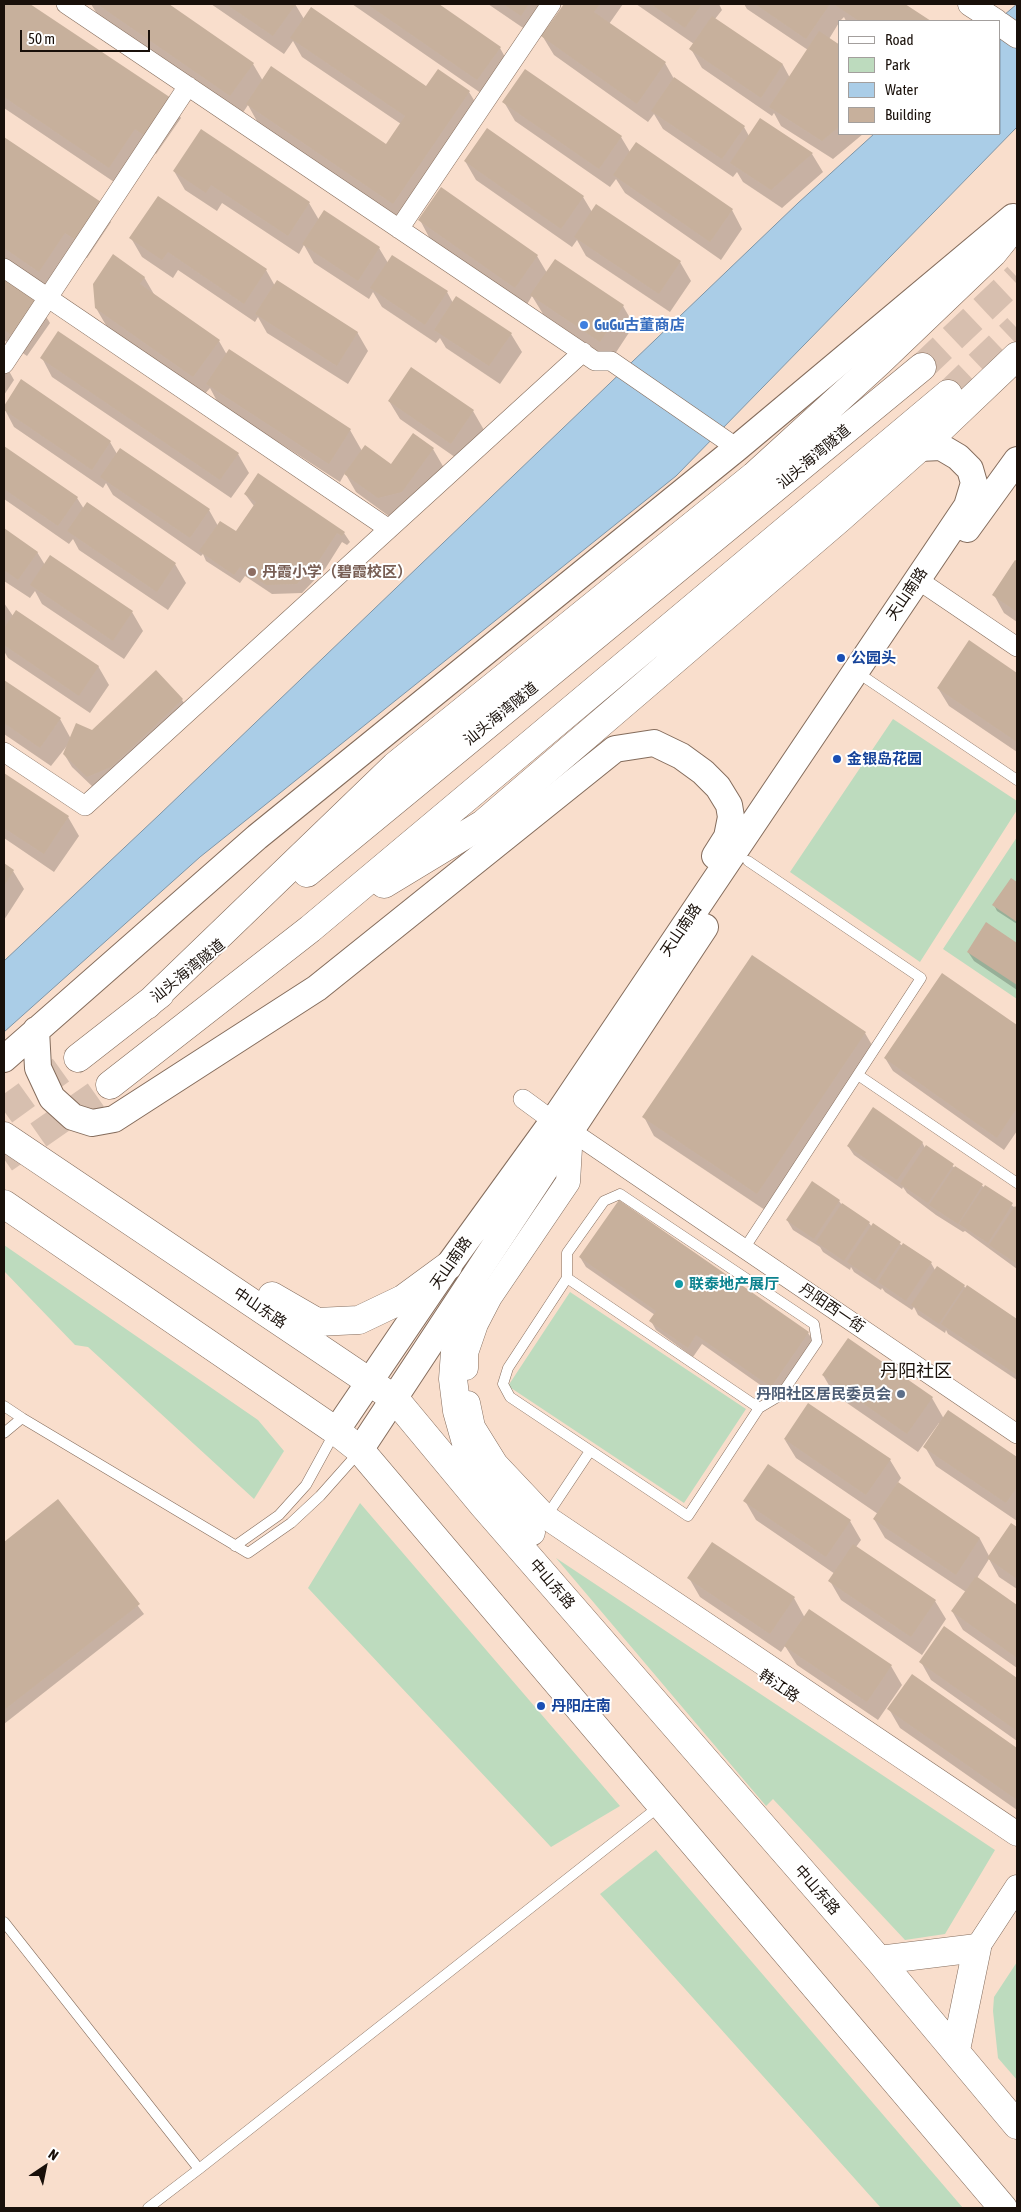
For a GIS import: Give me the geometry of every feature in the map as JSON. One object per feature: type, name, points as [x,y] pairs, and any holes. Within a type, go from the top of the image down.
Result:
[{"type":"main road","points":[[4,1059],[257,837],[731,444],[1017,214]]},
{"type":"main road","points":[[147,1005],[395,766],[754,476],[879,362],[994,253],[1017,223]]},
{"type":"main road","points":[[310,928],[483,824],[919,448],[1017,356]]},
{"type":"main road","name":"汕头海湾隧道","points":[[78,1058],[147,1005],[922,367]]},
{"type":"main road","points":[[110,1085],[310,928],[948,394]]},
{"type":"main road","name":"天山南路","points":[[360,1450],[473,1281],[562,1126],[668,950],[967,506],[974,483],[970,469],[958,457],[941,447],[919,448]]},
{"type":"main road","name":"天山南路","points":[[336,1431],[448,1266],[562,1126],[748,861],[927,586],[1017,460]]},
{"type":"main road","points":[[36,1030],[38,1068],[52,1098],[73,1117],[92,1123],[114,1119],[317,988],[615,749],[654,743],[681,756],[703,772],[718,787],[729,805],[731,818],[727,837],[684,907],[668,950]]},
{"type":"main road","name":"中山东路","points":[[4,1136],[395,1399],[543,1574],[956,2050],[1017,2125]]},
{"type":"main road","points":[[4,1204],[336,1431],[360,1450],[1003,2208]]},
{"type":"main road","points":[[232,1289],[268,1294],[317,1322],[359,1320],[403,1299],[448,1266]]},
{"type":"main road","points":[[473,1281],[464,1306],[455,1352],[453,1379],[457,1411],[466,1443],[486,1477],[533,1535],[543,1574]]},
{"type":"main road","points":[[878,1960],[977,1948],[956,2050]]},
{"type":"street","points":[[66,4],[595,361],[611,361],[731,444]]},
{"type":"street","points":[[399,229],[551,4]]},
{"type":"street","points":[[970,4],[994,20]]},
{"type":"street","points":[[1001,25],[1017,36]]},
{"type":"street","points":[[4,364],[188,86]]},
{"type":"street","points":[[4,268],[389,529]]},
{"type":"street","points":[[4,752],[84,806],[583,352]]},
{"type":"street","points":[[927,586],[1017,647]]},
{"type":"street","name":"丹阳西一街","points":[[523,1099],[1017,1434]]},
{"type":"street","points":[[546,1517],[496,1464],[473,1426],[464,1387],[466,1353],[476,1324],[490,1297],[568,1182],[562,1126]]},
{"type":"street","name":"韩江路","points":[[546,1517],[1017,1834]]},
{"type":"street","name":"韩江路","points":[[546,1517],[570,1543],[1017,1847]]},
{"type":"street","points":[[977,1948],[1017,1887]]},
{"type":"lane","points":[[867,679],[1017,780]]},
{"type":"lane","points":[[744,1249],[921,978],[748,861]]},
{"type":"lane","points":[[858,1075],[1017,1183]]},
{"type":"lane","points":[[620,1194],[814,1324],[817,1342],[780,1395],[759,1408],[688,1516],[510,1397],[503,1384],[508,1368],[567,1278],[567,1253],[604,1201],[620,1194]]},
{"type":"lane","points":[[567,1278],[759,1408]]},
{"type":"lane","points":[[4,1406],[248,1553],[291,1523],[320,1496],[360,1450]]},
{"type":"lane","points":[[4,1433],[22,1418]]},
{"type":"lane","points":[[235,1546],[279,1515],[306,1485],[336,1431]]},
{"type":"lane","points":[[546,1517],[590,1451]]},
{"type":"lane","points":[[148,2208],[661,1805]]},
{"type":"lane","points":[[4,1922],[199,2169]]},
{"type":"green space","points":[[893,719],[1017,801],[1017,810],[920,962],[790,872]]},
{"type":"green space","points":[[1017,837],[1017,999],[943,949]]},
{"type":"green space","points":[[4,1245],[258,1420],[284,1451],[254,1499],[88,1347],[75,1345],[4,1271]]},
{"type":"green space","points":[[570,1292],[746,1409],[684,1503],[508,1386]]},
{"type":"green space","points":[[360,1503],[620,1806],[551,1847],[308,1588]]},
{"type":"green space","points":[[556,1558],[995,1850],[945,1934],[905,1940],[773,1799],[766,1806]]},
{"type":"green space","points":[[656,1850],[963,2208],[881,2208],[600,1894]]},
{"type":"green space","points":[[1017,1962],[1017,2080],[998,2058],[993,2011],[994,1997]]},
{"type":"water","points":[[1017,4],[1017,127],[676,476],[200,857],[4,1032],[4,961],[798,203],[873,135],[1001,135],[1001,20],[998,20]]},
{"type":"building","points":[[4,4],[30,4],[171,98],[145,136],[135,129],[109,168],[4,97]]},
{"type":"building","points":[[97,4],[169,4],[254,63],[230,96]]},
{"type":"building","points":[[226,4],[296,4],[273,36]]},
{"type":"building","points":[[367,4],[439,4],[501,47],[477,80]]},
{"type":"building","points":[[503,4],[529,4],[521,16]]},
{"type":"building","points":[[564,4],[600,4],[594,12],[666,62],[637,104],[541,36]]},
{"type":"building","points":[[651,4],[702,4],[685,28]]},
{"type":"building","points":[[755,4],[830,4],[806,39]]},
{"type":"building","points":[[905,4],[929,20],[858,20],[835,5]]},
{"type":"building","points":[[311,7],[426,86],[438,69],[470,91],[393,204],[246,104],[271,66],[386,144],[405,116],[290,38]]},
{"type":"building","points":[[712,16],[783,64],[761,98],[689,49]]},
{"type":"building","points":[[819,31],[838,44],[838,128],[822,141],[769,107]]},
{"type":"building","points":[[525,69],[622,136],[599,169],[502,102]]},
{"type":"building","points":[[674,77],[745,126],[722,159],[651,111]]},
{"type":"building","points":[[760,118],[813,153],[771,190],[730,163]]},
{"type":"building","points":[[487,128],[584,196],[561,229],[464,161]]},
{"type":"building","points":[[201,129],[310,202],[288,236],[211,185],[206,193],[173,171]]},
{"type":"building","points":[[4,137],[101,202],[76,240],[65,233],[39,272],[4,248]]},
{"type":"building","points":[[636,142],[733,209],[710,242],[613,175]]},
{"type":"building","points":[[441,187],[538,255],[515,288],[418,220]]},
{"type":"building","points":[[158,196],[267,269],[244,304],[168,252],[162,260],[129,238]]},
{"type":"building","points":[[596,204],[681,261],[659,294],[574,237]]},
{"type":"building","points":[[324,210],[380,247],[358,281],[302,244]]},
{"type":"building","points":[[113,254],[145,277],[140,284],[220,340],[193,377],[95,308],[93,284]]},
{"type":"building","points":[[392,255],[448,291],[425,325],[370,288]]},
{"type":"building","points":[[555,259],[624,305],[600,342],[530,295]]},
{"type":"building","points":[[4,279],[40,304],[16,338],[4,330]]},
{"type":"building","points":[[277,280],[358,332],[337,366],[255,314]]},
{"type":"building","points":[[456,296],[512,333],[489,366],[434,330]]},
{"type":"building","points":[[58,331],[239,453],[220,480],[40,358]]},
{"type":"building","points":[[229,349],[351,429],[329,464],[206,384]]},
{"type":"building","points":[[411,367],[474,410],[451,444],[388,401]]},
{"type":"building","points":[[21,379],[111,441],[92,470],[4,410],[4,406]]},
{"type":"building","points":[[413,433],[434,448],[402,492],[378,498],[344,474],[365,445],[391,464]]},
{"type":"building","points":[[4,446],[78,497],[58,526],[4,489]]},
{"type":"building","points":[[120,448],[210,509],[190,538],[100,477]]},
{"type":"building","name":"丹霞小学（碧霞校区）","points":[[258,473],[345,532],[342,536],[337,533],[320,559],[297,584],[266,585],[240,567],[234,575],[199,551],[220,521],[236,531],[256,502],[244,494]]},
{"type":"building","points":[[87,502],[176,563],[157,592],[67,531]]},
{"type":"building","points":[[4,528],[38,552],[18,580],[4,570]]},
{"type":"building","points":[[50,555],[133,611],[113,641],[30,585]]},
{"type":"building","points":[[1015,560],[1017,561],[1017,612],[992,595]]},
{"type":"building","points":[[16,610],[99,666],[79,696],[4,645],[4,628]]},
{"type":"building","points":[[969,640],[1017,673],[1017,742],[937,688]]},
{"type":"building","points":[[156,670],[183,699],[111,767],[87,777],[63,754],[76,723],[92,730]]},
{"type":"building","points":[[4,680],[61,718],[40,748],[4,723]]},
{"type":"building","points":[[4,773],[69,816],[44,854],[4,828]]},
{"type":"building","points":[[4,863],[14,870],[4,886]]},
{"type":"building","points":[[1011,878],[1017,882],[1017,922],[992,905]]},
{"type":"building","points":[[986,922],[1017,943],[1017,985],[967,952]]},
{"type":"building","points":[[752,955],[866,1032],[757,1194],[642,1117]]},
{"type":"building","points":[[942,973],[1017,1025],[1017,1108],[997,1138],[884,1058]]},
{"type":"building","points":[[873,1107],[923,1142],[897,1180],[847,1146]]},
{"type":"building","points":[[926,1145],[954,1164],[928,1203],[900,1184]]},
{"type":"building","points":[[955,1166],[983,1184],[958,1224],[929,1205]]},
{"type":"building","points":[[812,1181],[840,1200],[814,1239],[786,1220]]},
{"type":"building","points":[[985,1185],[1013,1203],[988,1243],[959,1224]]},
{"type":"building","name":"联泰地产展厅","points":[[619,1200],[809,1332],[771,1387],[696,1335],[688,1348],[649,1321],[656,1311],[579,1257]]},
{"type":"building","points":[[842,1203],[870,1222],[844,1261],[816,1242]]},
{"type":"building","points":[[1015,1206],[1017,1208],[1017,1264],[989,1245]]},
{"type":"building","points":[[873,1223],[901,1242],[875,1281],[847,1262]]},
{"type":"building","points":[[903,1243],[932,1262],[906,1301],[878,1282]]},
{"type":"building","points":[[937,1266],[965,1285],[939,1324],[911,1305]]},
{"type":"building","points":[[967,1285],[1017,1319],[1017,1375],[941,1324]]},
{"type":"building","points":[[848,1338],[933,1397],[907,1434],[822,1375]]},
{"type":"building","points":[[808,1403],[891,1459],[866,1495],[784,1439]]},
{"type":"building","points":[[948,1410],[1017,1457],[1017,1487],[1006,1503],[923,1447]]},
{"type":"building","points":[[768,1464],[851,1520],[826,1557],[743,1501]]},
{"type":"building","points":[[898,1482],[980,1538],[956,1575],[873,1519]]},
{"type":"building","points":[[58,1499],[140,1604],[4,1710],[4,1542]]},
{"type":"building","points":[[1011,1523],[1017,1527],[1017,1579],[987,1558]]},
{"type":"building","points":[[712,1542],[795,1597],[770,1634],[687,1578]]},
{"type":"building","points":[[853,1544],[936,1600],[911,1637],[828,1581]]},
{"type":"building","points":[[976,1576],[1017,1605],[1017,1658],[951,1611]]},
{"type":"building","points":[[809,1609],[892,1665],[867,1702],[784,1646]]},
{"type":"building","points":[[944,1626],[1017,1678],[1017,1731],[919,1662]]},
{"type":"building","points":[[912,1674],[1017,1748],[1017,1800],[887,1709]]},
{"type":"tunnel","points":[[922,367],[1017,277]]},
{"type":"tunnel","points":[[948,394],[1017,328]]},
{"type":"tunnel","points":[[4,1111],[78,1058]]},
{"type":"tunnel","points":[[4,1159],[110,1085]]},
{"type":"place","name":"GuGu古董商店","points":[[584,325]]},
{"type":"place","name":"丹霞小学（碧霞校区）","points":[[252,572]]},
{"type":"place","name":"公园头","points":[[841,658]]},
{"type":"place","name":"金银岛花园","points":[[837,759]]},
{"type":"place","name":"联泰地产展厅","points":[[679,1284]]},
{"type":"place","name":"丹阳社区居民委员会","points":[[901,1394]]},
{"type":"place","name":"丹阳庄南","points":[[541,1706]]},
{"type":"district","name":"丹阳社区","points":[[916,1371]]}]
